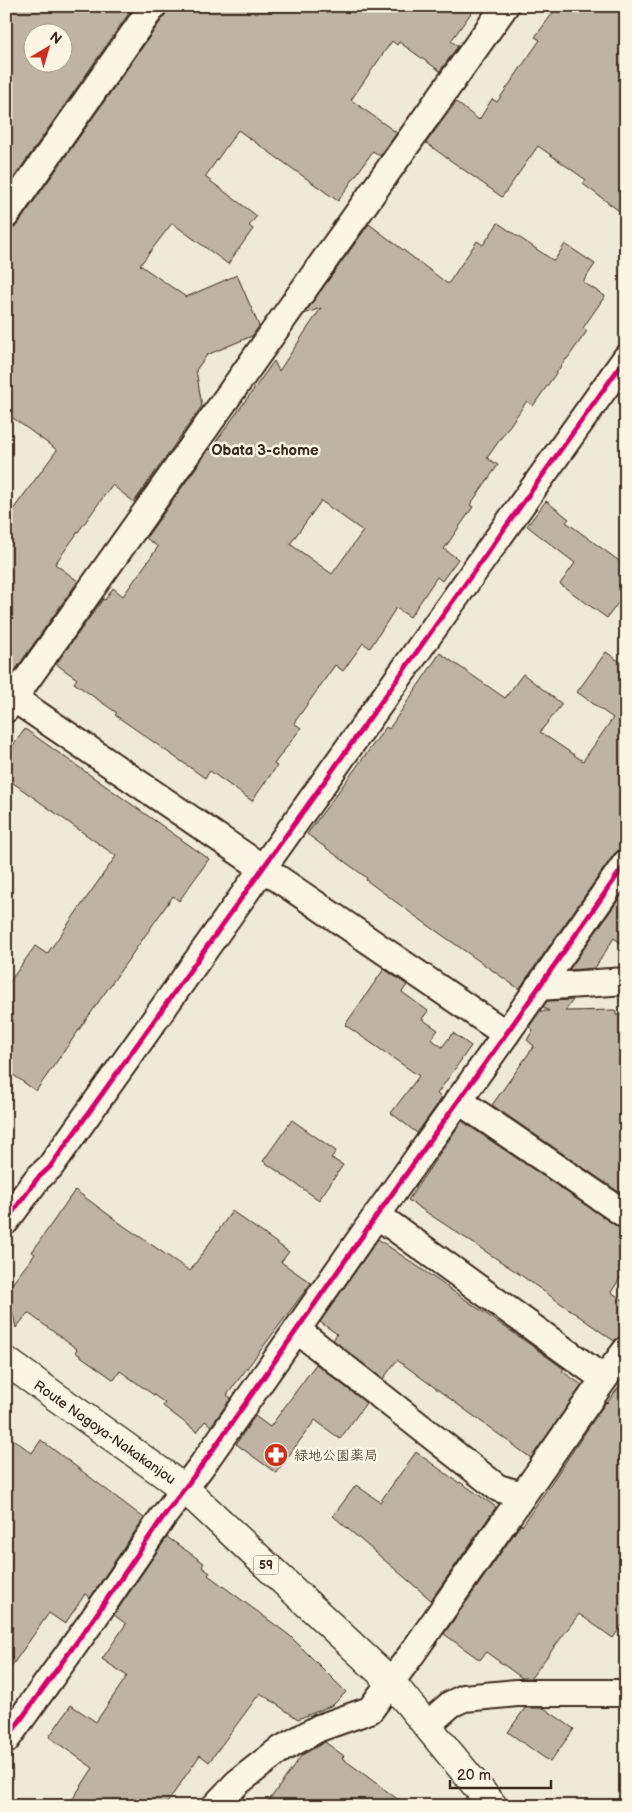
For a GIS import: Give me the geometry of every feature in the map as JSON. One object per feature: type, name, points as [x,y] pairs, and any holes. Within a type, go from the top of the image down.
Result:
[{"type":"main road","name":"Route Nagoya-Nakakanjou","points":[[6,1362],[185,1489],[390,1682],[493,1806]]},
{"type":"street","points":[[6,214],[153,6]]},
{"type":"street","points":[[505,6],[9,700],[506,1034]]},
{"type":"street","points":[[6,1221],[37,1179],[50,1167],[626,358]]},
{"type":"street","points":[[6,1740],[626,863]]},
{"type":"street","points":[[538,987],[626,981]]},
{"type":"street","points":[[458,1100],[626,1216]]},
{"type":"street","points":[[377,1215],[604,1379]]},
{"type":"street","points":[[297,1330],[498,1488],[522,1494]]},
{"type":"street","points":[[215,1806],[236,1783],[278,1750],[319,1728],[370,1710],[626,1350]]},
{"type":"street","points":[[427,1725],[451,1704],[464,1698],[517,1693],[626,1693]]},
{"type":"building","points":[[6,6],[134,6],[6,189]]},
{"type":"building","points":[[168,6],[476,6],[451,41],[458,46],[440,71],[399,42],[397,45],[392,41],[351,100],[397,133],[380,156],[373,151],[338,201],[238,130],[205,177],[257,216],[249,226],[253,229],[228,264],[172,223],[140,265],[186,297],[237,275],[259,326],[252,336],[207,355],[196,370],[202,406],[134,502],[112,485],[55,564],[78,581],[9,679],[6,678],[6,519],[57,450],[6,413],[6,230],[18,224],[165,15]]},
{"type":"building","points":[[558,6],[626,6],[626,216],[583,184],[586,180],[538,146],[502,197],[426,143],[456,102],[479,120],[492,99],[497,102],[540,40],[535,37]]},
{"type":"building","points":[[498,223],[554,261],[565,244],[595,264],[583,282],[605,296],[583,328],[587,331],[533,406],[527,401],[487,458],[498,465],[470,505],[473,507],[444,549],[458,559],[442,581],[437,577],[410,617],[396,608],[370,648],[363,643],[343,671],[335,665],[294,723],[301,728],[274,764],[277,766],[252,801],[210,771],[205,778],[115,715],[117,713],[74,683],[77,679],[56,664],[103,599],[105,600],[113,588],[123,596],[158,547],[146,538],[274,361],[279,371],[321,308],[304,314],[369,224],[448,284],[477,241],[483,245]],"holes":[[[321,501],[363,531],[332,574],[290,544]]]},
{"type":"building","points":[[546,501],[569,519],[566,522],[626,566],[626,592],[607,618],[560,584],[575,563],[527,526]]},
{"type":"building","points":[[606,652],[626,666],[626,848],[614,854],[519,989],[415,916],[307,834],[386,727],[389,729],[440,653],[505,698],[523,674],[562,704],[540,732],[583,761],[613,718],[577,692]]},
{"type":"building","points":[[25,729],[209,859],[179,901],[173,896],[36,1091],[6,1070],[6,987],[35,946],[47,954],[116,856],[6,778],[6,755]]},
{"type":"building","points":[[626,889],[626,947],[614,938],[595,968],[569,970]]},
{"type":"building","points":[[384,969],[407,985],[402,992],[428,1011],[422,1019],[438,1030],[431,1039],[442,1047],[453,1033],[471,1046],[437,1094],[442,1098],[417,1133],[391,1113],[419,1076],[345,1025]]},
{"type":"building","points":[[573,1000],[565,1011],[616,1010],[616,1015],[626,1015],[626,1197],[492,1105],[534,1046],[527,1040],[533,1030],[529,1027],[540,1011],[549,1011],[543,1007],[547,1001]]},
{"type":"building","points":[[292,1120],[336,1151],[331,1158],[343,1165],[319,1200],[263,1161]]},
{"type":"building","points":[[462,1121],[618,1227],[626,1230],[626,1270],[611,1292],[626,1302],[626,1329],[621,1336],[614,1341],[515,1271],[408,1200]]},
{"type":"building","points":[[75,1190],[190,1271],[232,1211],[289,1252],[281,1262],[311,1283],[227,1395],[231,1398],[211,1426],[205,1421],[197,1432],[163,1406],[165,1403],[120,1371],[114,1380],[75,1352],[77,1349],[28,1313],[16,1328],[8,1289],[35,1254],[32,1252]]},
{"type":"building","points":[[378,1239],[528,1343],[564,1369],[562,1371],[582,1385],[531,1458],[397,1360],[383,1379],[333,1340],[337,1334],[320,1322]]},
{"type":"building","points":[[316,1364],[366,1403],[340,1439],[315,1420],[276,1473],[236,1444],[255,1416],[270,1427]]},
{"type":"building","points":[[626,1377],[626,1620],[613,1638],[579,1614],[531,1678],[522,1678],[486,1652],[480,1660],[444,1634],[521,1524],[522,1526],[606,1402]]},
{"type":"building","points":[[6,1434],[32,1453],[41,1440],[144,1518],[90,1598],[85,1594],[65,1624],[49,1613],[6,1674]]},
{"type":"building","points":[[416,1452],[496,1507],[431,1600],[333,1516],[356,1485],[380,1502]]},
{"type":"building","points":[[167,1537],[204,1563],[202,1567],[210,1573],[208,1575],[289,1635],[346,1692],[333,1705],[298,1719],[260,1693],[209,1762],[200,1755],[165,1806],[68,1806],[93,1768],[49,1737],[71,1705],[96,1722],[127,1676],[102,1659],[126,1624],[114,1615]]},
{"type":"building","points":[[525,1708],[544,1708],[574,1729],[550,1762],[508,1732]]},
{"type":"building","points":[[325,1742],[344,1756],[342,1758],[407,1806],[265,1806],[302,1755]]},
{"type":"cycle path","points":[[6,1221],[37,1179],[50,1167],[626,358]]},
{"type":"cycle path","points":[[6,1740],[94,1618],[163,1517],[203,1464],[626,863]]},
{"type":"place","name":"緑地公園薬局","points":[[276,1455]]},
{"type":"district","name":"Obata 3-chome","points":[[265,450]]}]
